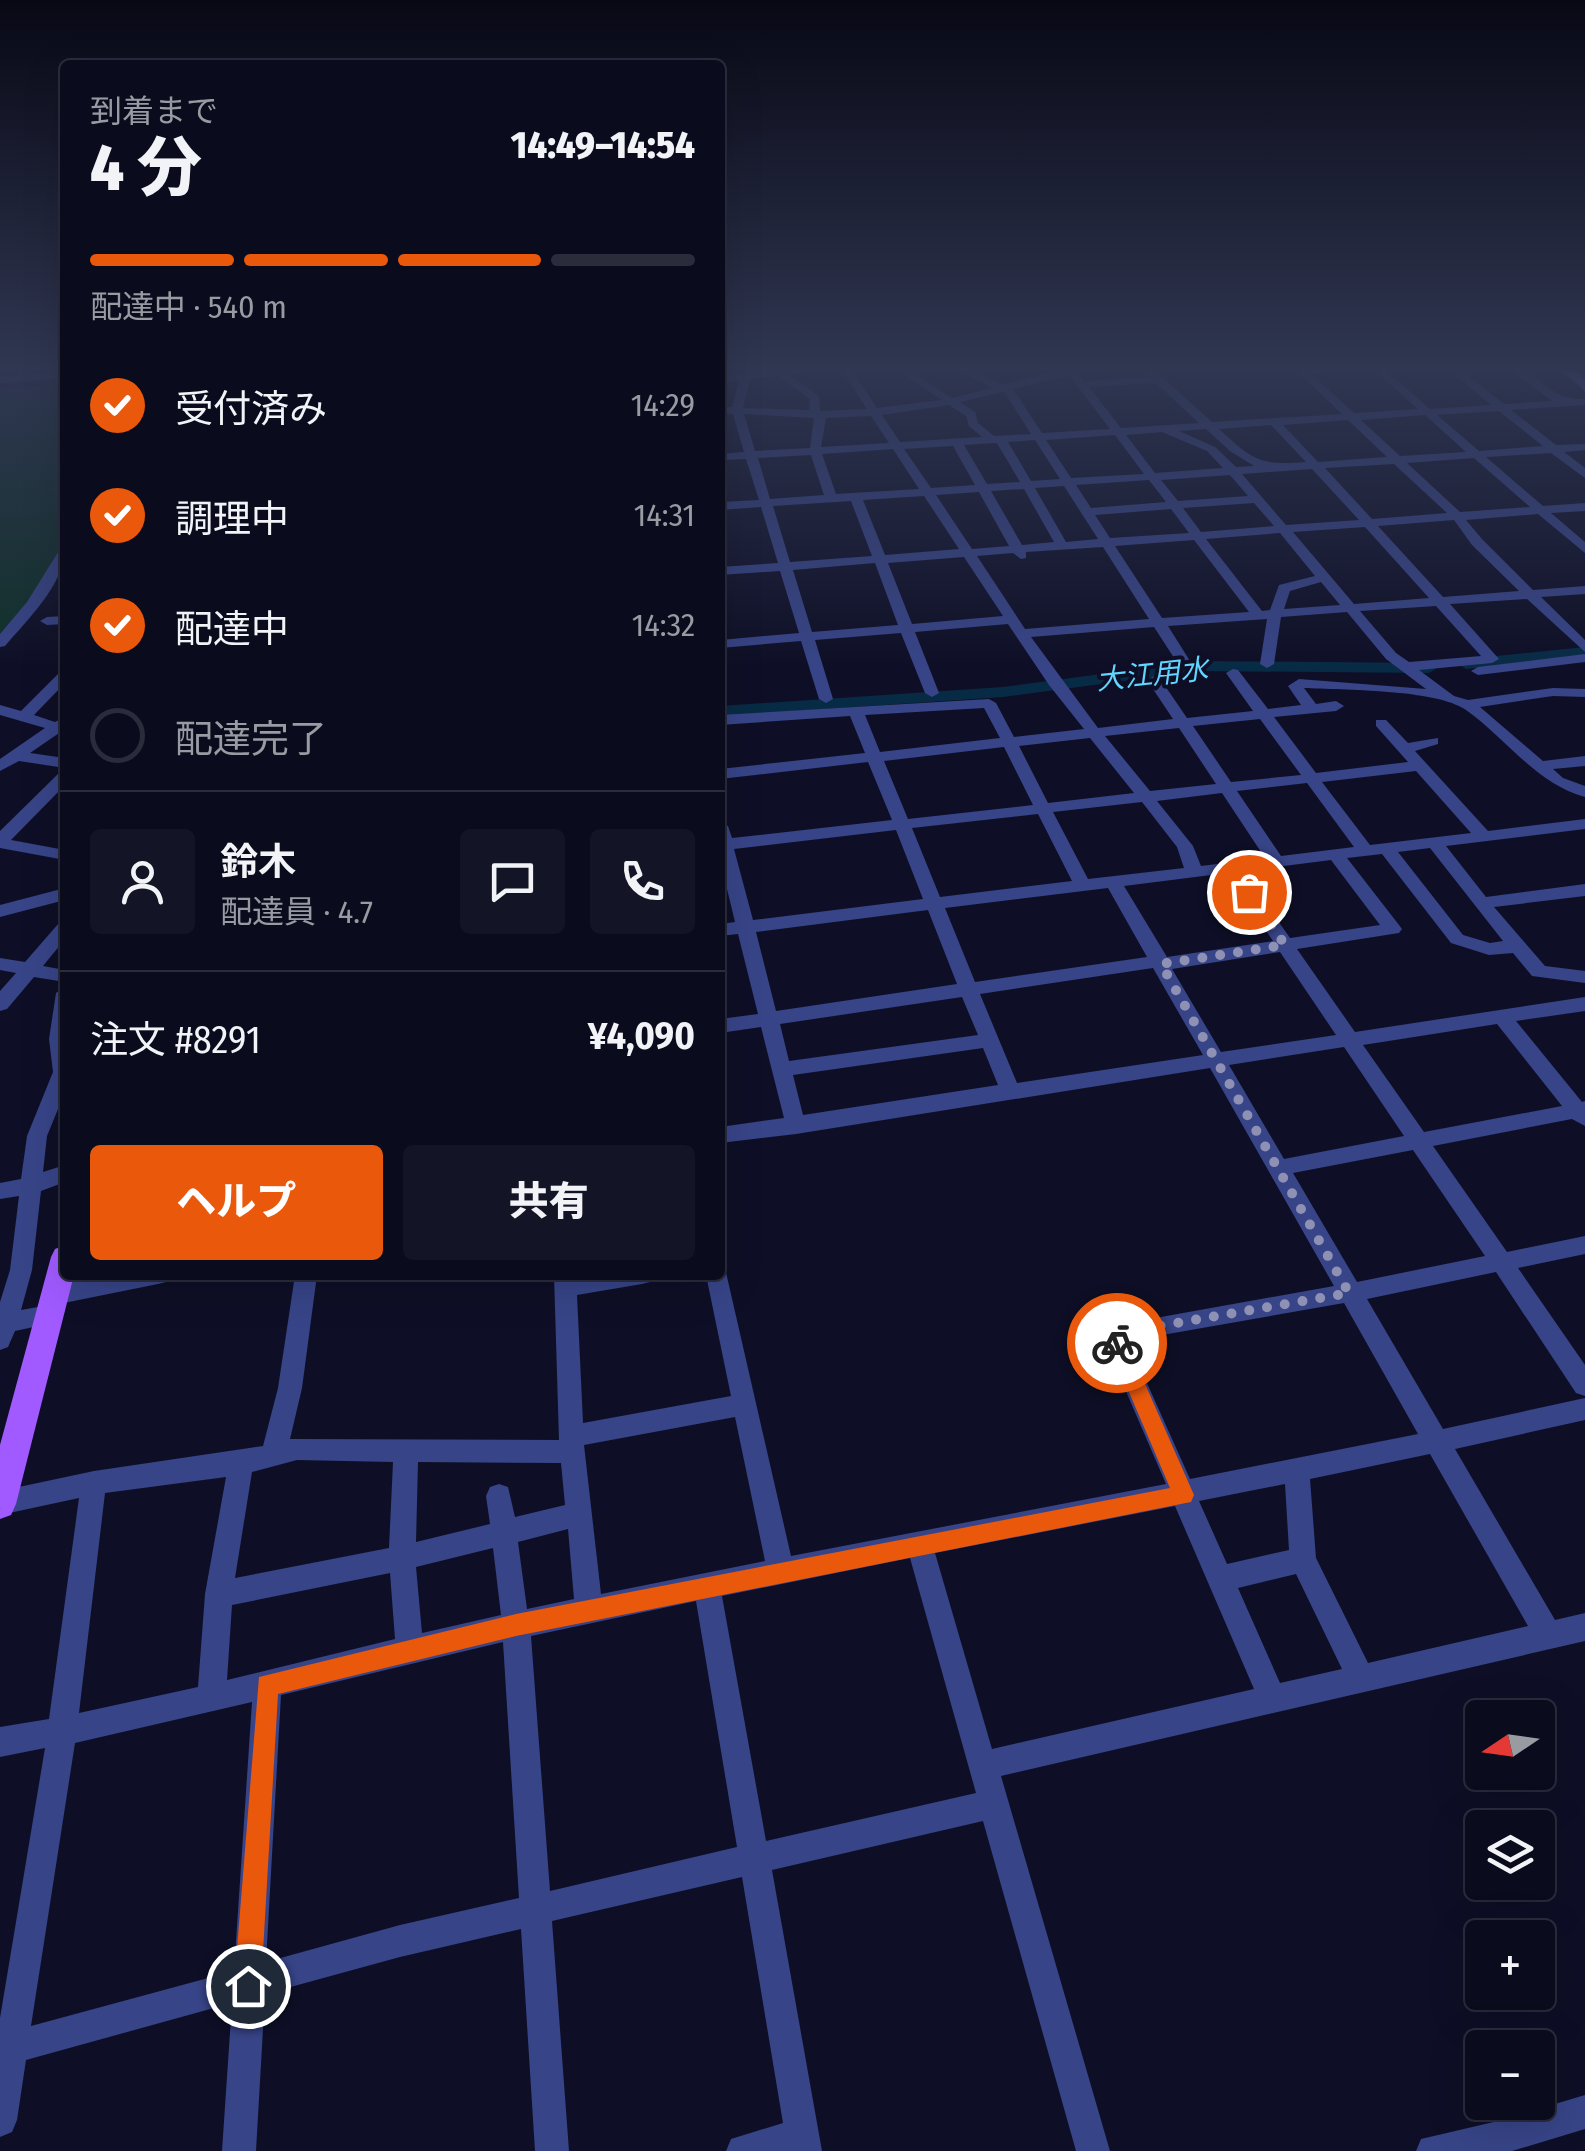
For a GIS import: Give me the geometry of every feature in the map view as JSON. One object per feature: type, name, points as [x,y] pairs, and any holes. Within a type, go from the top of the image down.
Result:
[{"type":"main road","points":[[0,1504],[60,1275]]},
{"type":"street","points":[[755,468],[826,699]]},
{"type":"street","points":[[820,468],[831,498]]},
{"type":"street","points":[[914,468],[1056,685],[1185,846],[1194,871]]},
{"type":"street","points":[[970,468],[1021,555]]},
{"type":"street","points":[[1017,468],[1062,545]]},
{"type":"street","points":[[1059,468],[1183,661]]},
{"type":"street","points":[[1145,468],[1195,536],[1267,616]]},
{"type":"street","points":[[1228,468],[1391,656],[1449,699]]},
{"type":"street","points":[[725,506],[1278,468]]},
{"type":"street","points":[[1318,468],[1372,522],[1390,550],[1492,658],[1414,671]]},
{"type":"street","points":[[1405,468],[1585,648]]},
{"type":"street","points":[[1491,468],[1585,550]]},
{"type":"street","points":[[855,496],[932,693]]},
{"type":"street","points":[[1087,512],[1258,500]]},
{"type":"street","points":[[725,570],[969,552],[1021,555],[1062,545],[1585,508]]},
{"type":"street","points":[[0,643],[33,604],[60,560]]},
{"type":"street","points":[[1267,664],[1267,616],[1284,588],[1325,577]]},
{"type":"street","points":[[725,644],[906,629],[1162,623],[1585,590]]},
{"type":"street","points":[[47,621],[60,620]]},
{"type":"street","points":[[1414,671],[1585,658]]},
{"type":"street","points":[[1232,673],[1365,850]]},
{"type":"street","points":[[24,717],[60,679]]},
{"type":"street","points":[[1154,680],[1276,860]]},
{"type":"street","points":[[1311,708],[1295,686],[1299,683],[1416,691],[1468,704],[1553,692],[1585,693]]},
{"type":"street","points":[[725,720],[989,703],[1083,886]]},
{"type":"street","points":[[1468,704],[1558,781],[1585,792]]},
{"type":"street","points":[[725,773],[1336,706]]},
{"type":"street","points":[[0,710],[60,724]]},
{"type":"street","points":[[854,710],[1011,1092]]},
{"type":"street","points":[[1381,723],[1483,836]]},
{"type":"street","points":[[0,766],[8,754],[60,725]]},
{"type":"street","points":[[1404,749],[1432,741]]},
{"type":"street","points":[[8,754],[60,762]]},
{"type":"street","points":[[1540,766],[1585,762]]},
{"type":"street","points":[[725,839],[901,826],[1419,766]]},
{"type":"street","points":[[0,842],[60,781]]},
{"type":"street","points":[[725,929],[1585,824]]},
{"type":"street","points":[[0,842],[60,855]]},
{"type":"street","points":[[1434,842],[1539,972],[1585,977]]},
{"type":"street","points":[[1386,848],[1457,938],[1489,949],[1517,946]]},
{"type":"street","points":[[725,850],[796,1126]]},
{"type":"street","points":[[725,1025],[1393,928],[1335,854]]},
{"type":"street","points":[[1230,866],[1585,1384]]},
{"type":"street","points":[[1113,882],[1550,1636]]},
{"type":"street","points":[[1481,903],[1585,890]]},
{"type":"street","points":[[0,910],[60,895]]},
{"type":"street","points":[[0,1004],[60,932]]},
{"type":"street","points":[[0,964],[60,975]]},
{"type":"street","points":[[725,1134],[1585,1004]]},
{"type":"street","points":[[1278,1168],[1582,1114],[1504,1018]]},
{"type":"street","points":[[782,1069],[989,1040]]},
{"type":"street","points":[[2,1328],[20,1270],[37,1136],[60,1081]]},
{"type":"street","points":[[0,1191],[32,1186],[60,1175]]},
{"type":"street","points":[[1273,1700],[1115,1338],[1119,1333],[1585,1246]]},
{"type":"street","points":[[2,1328],[52,1305],[140,1280]]},
{"type":"street","points":[[273,1457],[290,1388],[305,1280]]},
{"type":"street","points":[[718,1280],[781,1572]]},
{"type":"street","points":[[565,1282],[572,1444],[589,1610]]},
{"type":"street","points":[[0,1504],[94,1483],[242,1463],[297,1450],[572,1444],[745,1404]]},
{"type":"street","points":[[0,1742],[212,1699],[516,1625],[1184,1495],[1585,1409]]},
{"type":"street","points":[[406,1450],[402,1558],[410,1648]]},
{"type":"street","points":[[212,1699],[218,1594],[242,1463]]},
{"type":"street","points":[[1297,1472],[1304,1560],[1362,1680]]},
{"type":"street","points":[[0,2120],[5,2051],[62,1732],[94,1483]]},
{"type":"street","points":[[499,1496],[516,1625],[552,2151]]},
{"type":"street","points":[[218,1594],[402,1558],[579,1514]]},
{"type":"street","points":[[920,1546],[1093,2151]]},
{"type":"street","points":[[1220,1578],[1304,1560]]},
{"type":"street","points":[[707,1586],[804,2143],[743,2151]]},
{"type":"street","points":[[985,1765],[1585,1627]]},
{"type":"street","points":[[239,2151],[267,1686]]},
{"type":"street","points":[[5,2051],[248,1986],[400,1940],[995,1803]]},
{"type":"street","points":[[1434,2151],[1468,2147],[1585,2112]]},
{"type":"green space","points":[[0,468],[60,468],[60,551],[24,608],[0,635]]},
{"type":"waterway","name":"大江用水","points":[[1466,664],[1585,652]]},
{"type":"waterway","name":"大江用水","points":[[725,711],[1003,692],[1200,666],[1429,668]]},
{"type":"way so far","points":[[1117,1343],[1119,1333],[1349,1293],[1161,964],[1285,945],[1249,892]]},
{"type":"route","points":[[248,1986],[267,1686],[516,1625],[1184,1495],[1117,1343]]}]
